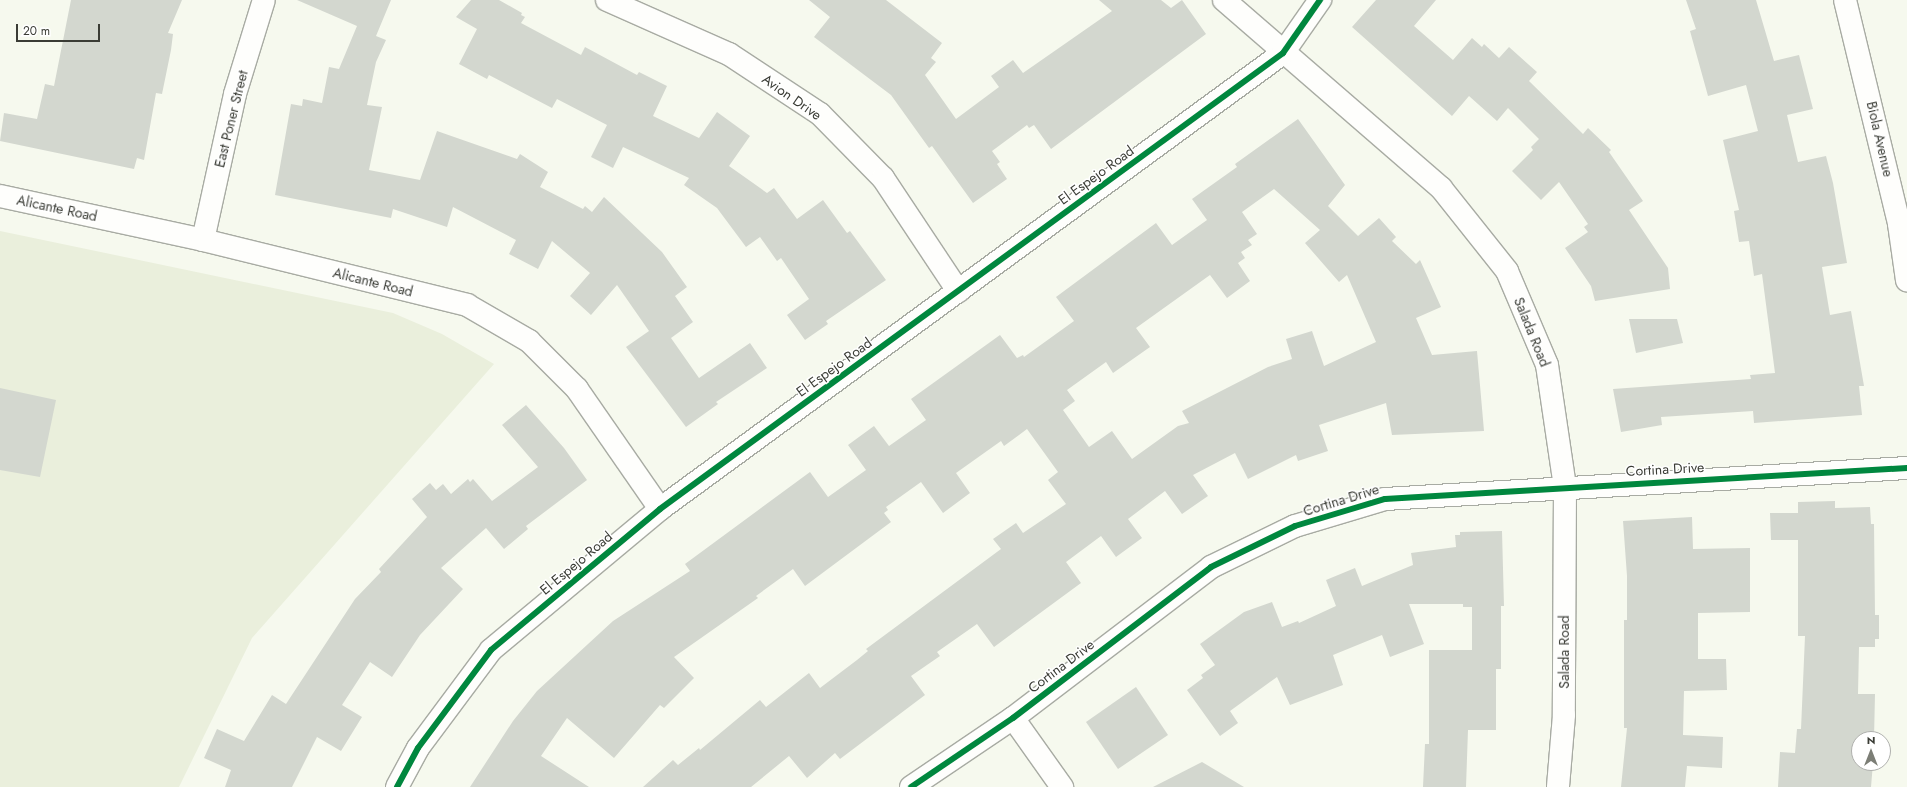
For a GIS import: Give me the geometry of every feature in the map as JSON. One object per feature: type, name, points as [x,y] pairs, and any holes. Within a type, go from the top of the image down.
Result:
[{"type":"street","name":"East Poner Street","points":[[203,240],[235,94],[264,0]]},
{"type":"street","name":"Avion Drive","points":[[607,0],[729,54],[820,114],[883,178],[958,291]]},
{"type":"street","name":"Salada Road","points":[[1224,0],[1283,53],[1441,188],[1507,271],[1547,365],[1565,487],[1564,715],[1558,787]]},
{"type":"street","name":"El Espejo Road","points":[[397,787],[418,748],[491,650],[660,509],[1283,53],[1320,0]]},
{"type":"street","name":"Biola Avenue","points":[[1845,0],[1899,224],[1907,280]]},
{"type":"street","name":"Alicante Road","points":[[0,196],[203,240],[467,305],[529,341],[577,389],[660,509]]},
{"type":"street","name":"Cortina Drive","points":[[911,787],[1013,718],[1211,566],[1295,526],[1385,499],[1565,487],[1907,468]]},
{"type":"street","points":[[1013,718],[1062,787]]},
{"type":"shaded area","points":[[0,231],[393,313],[442,334],[494,364],[252,638],[179,787],[0,787]]},
{"type":"building","points":[[71,0],[182,0],[168,33],[173,34],[171,50],[162,94],[156,93],[144,160],[137,158],[134,169],[0,141],[4,113],[37,119],[45,84],[54,86]]},
{"type":"building","points":[[297,0],[391,0],[376,36],[386,40],[376,62],[367,105],[382,107],[369,170],[420,180],[437,131],[517,159],[520,154],[548,172],[540,187],[583,209],[585,206],[592,212],[604,197],[662,252],[687,287],[675,296],[693,322],[671,338],[699,378],[750,343],[767,368],[716,402],[718,404],[686,427],[626,347],[649,331],[617,285],[591,315],[570,296],[590,273],[552,241],[538,269],[509,254],[516,240],[453,207],[447,227],[393,209],[391,218],[275,195],[291,104],[302,106],[303,99],[322,103],[329,67],[339,69],[357,26]]},
{"type":"building","points":[[471,0],[499,0],[522,13],[521,15],[525,17],[521,23],[581,55],[585,47],[637,75],[639,72],[667,86],[653,116],[699,138],[717,112],[750,136],[729,166],[767,193],[774,188],[797,219],[823,200],[847,233],[850,231],[886,280],[826,321],[828,324],[805,340],[787,315],[809,299],[781,258],[777,261],[760,237],[746,247],[717,208],[684,185],[689,178],[623,147],[613,168],[591,157],[607,125],[557,99],[552,108],[489,75],[487,79],[459,64],[477,29],[456,17]]},
{"type":"building","points":[[809,0],[886,0],[942,43],[931,58],[936,62],[925,75],[956,119],[999,87],[991,76],[1013,60],[1023,73],[1112,11],[1099,0],[1161,0],[1171,8],[1182,0],[1206,34],[1051,149],[1034,125],[1029,128],[1027,125],[992,151],[1000,162],[997,164],[1007,179],[973,203],[932,146],[929,148],[891,95],[814,37],[830,17]]},
{"type":"building","points":[[1376,0],[1436,0],[1414,26],[1453,60],[1472,38],[1482,47],[1484,44],[1499,58],[1509,47],[1537,72],[1529,81],[1583,134],[1588,128],[1611,150],[1609,152],[1643,201],[1629,210],[1668,268],[1670,289],[1595,301],[1591,286],[1565,248],[1588,232],[1584,227],[1588,224],[1559,182],[1541,200],[1512,171],[1533,150],[1531,147],[1539,139],[1508,108],[1497,121],[1469,96],[1452,116],[1352,27]]},
{"type":"building","points":[[1686,0],[1756,0],[1774,61],[1799,55],[1813,109],[1787,115],[1798,162],[1826,156],[1833,183],[1847,263],[1822,267],[1830,315],[1851,311],[1864,386],[1859,386],[1862,415],[1754,423],[1753,411],[1661,417],[1662,425],[1621,432],[1613,389],[1751,379],[1750,375],[1775,373],[1762,274],[1754,276],[1749,241],[1739,242],[1734,211],[1739,210],[1723,140],[1758,131],[1746,85],[1708,96],[1690,31],[1696,29]]},
{"type":"building","points":[[1298,119],[1345,185],[1328,206],[1358,236],[1379,218],[1396,237],[1392,241],[1416,264],[1420,260],[1441,307],[1416,318],[1432,355],[1477,351],[1484,431],[1392,435],[1386,403],[1319,425],[1328,451],[1298,461],[1296,455],[1248,479],[1235,453],[1193,475],[1208,496],[1182,514],[1165,491],[1128,519],[1142,538],[1116,557],[1101,536],[1066,562],[1081,583],[994,647],[977,624],[937,652],[940,656],[911,676],[925,695],[840,759],[835,753],[807,778],[789,756],[751,787],[643,787],[673,760],[678,765],[699,748],[700,750],[760,700],[766,707],[809,673],[820,688],[868,651],[866,649],[1001,549],[993,539],[1016,523],[1023,533],[1066,504],[1048,480],[1058,472],[1027,429],[1004,446],[1001,441],[956,473],[970,493],[943,513],[921,482],[886,507],[888,510],[884,513],[891,522],[805,586],[793,569],[756,596],[758,598],[674,657],[694,678],[664,708],[660,705],[614,758],[567,718],[541,756],[589,787],[470,787],[513,721],[537,691],[613,621],[690,571],[685,564],[810,472],[828,497],[866,470],[848,445],[874,426],[889,446],[926,420],[911,399],[1000,335],[1017,358],[1023,355],[1024,357],[1074,321],[1056,297],[1156,223],[1172,245],[1207,220],[1192,199],[1237,167],[1235,164]],"holes":[[[1274,189],[1320,230],[1305,243],[1339,282],[1347,275],[1376,342],[1324,366],[1312,331],[1286,339],[1292,359],[1268,367],[1182,411],[1189,423],[1178,426],[1132,459],[1112,431],[1089,447],[1063,410],[1075,401],[1067,390],[1106,362],[1113,373],[1150,347],[1136,328],[1210,275],[1227,298],[1250,281],[1238,263],[1245,258],[1241,252],[1252,245],[1248,240],[1257,234],[1242,212]]]},
{"type":"building","points":[[1629,319],[1677,319],[1683,343],[1636,353]]},
{"type":"building","points":[[0,388],[56,400],[40,477],[0,470]]},
{"type":"building","points":[[526,405],[564,448],[587,480],[526,526],[528,529],[504,549],[486,528],[441,568],[463,589],[420,635],[392,677],[370,662],[342,705],[362,717],[341,751],[317,737],[292,787],[225,787],[231,770],[204,758],[217,729],[244,741],[272,695],[286,704],[355,599],[381,572],[379,569],[427,517],[412,499],[430,483],[436,490],[443,484],[451,494],[468,479],[470,482],[473,479],[492,501],[538,467],[502,425]]},
{"type":"building","points":[[1835,501],[1835,508],[1870,507],[1871,524],[1874,524],[1875,615],[1879,615],[1879,639],[1875,639],[1875,647],[1859,647],[1858,694],[1875,694],[1874,731],[1851,731],[1851,771],[1872,771],[1871,787],[1778,787],[1780,752],[1795,753],[1797,729],[1801,729],[1805,636],[1798,636],[1798,540],[1771,540],[1770,513],[1798,513],[1798,502]]},
{"type":"building","points":[[1692,517],[1693,549],[1750,548],[1750,612],[1698,613],[1698,659],[1726,659],[1727,690],[1684,691],[1683,735],[1723,737],[1722,768],[1687,766],[1685,787],[1621,787],[1627,728],[1624,728],[1624,620],[1627,620],[1627,576],[1623,521]]},
{"type":"building","points":[[1502,531],[1504,606],[1501,606],[1501,669],[1496,669],[1496,730],[1468,730],[1466,787],[1423,787],[1425,744],[1429,744],[1429,650],[1472,650],[1472,607],[1463,607],[1463,604],[1409,604],[1424,644],[1390,657],[1382,635],[1333,655],[1343,685],[1290,705],[1277,677],[1230,711],[1238,723],[1220,736],[1187,690],[1203,678],[1201,675],[1215,665],[1200,644],[1244,612],[1272,602],[1282,627],[1298,621],[1299,623],[1336,606],[1326,580],[1355,568],[1362,586],[1413,565],[1411,553],[1456,547],[1455,535],[1460,535],[1460,532]]},
{"type":"building","points":[[1136,687],[1168,735],[1118,769],[1086,722]]},
{"type":"building","points":[[1202,762],[1244,787],[1153,787]]},
{"type":"cycle path","points":[[397,787],[418,748],[491,650],[660,509],[1283,53],[1320,0]]},
{"type":"cycle path","points":[[911,787],[1013,718],[1211,567],[1295,526],[1385,499],[1907,468]]}]
